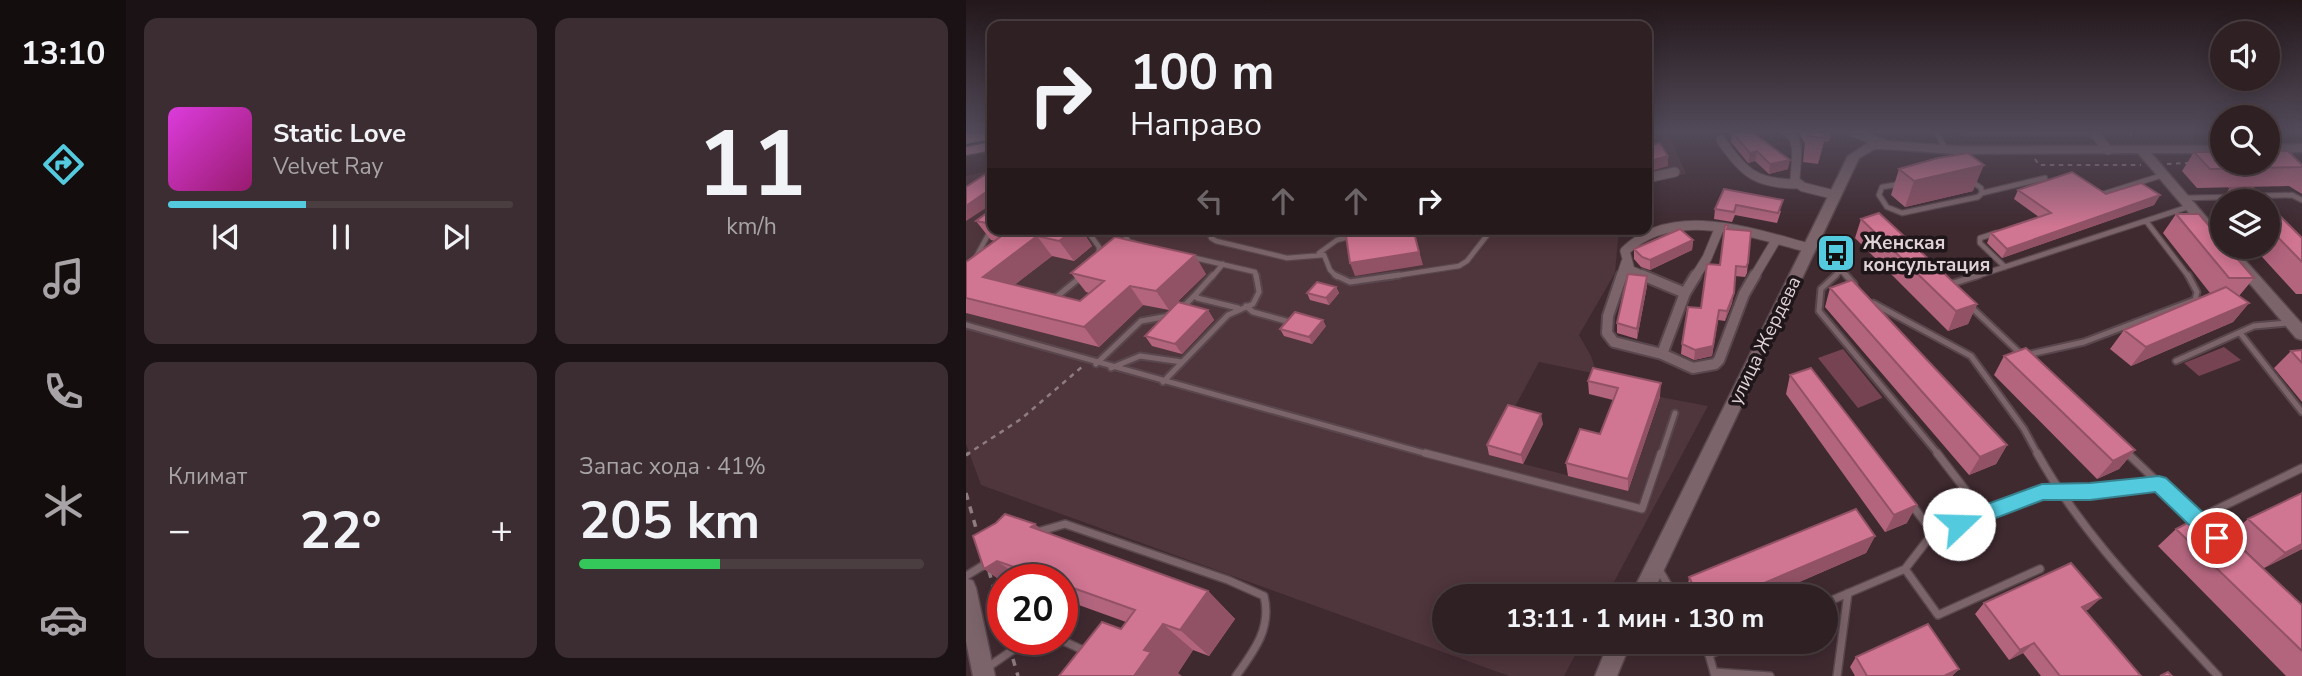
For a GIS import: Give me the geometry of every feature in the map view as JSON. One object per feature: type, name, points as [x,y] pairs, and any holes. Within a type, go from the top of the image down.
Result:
[{"type":"main road","name":"улица Жердева","points":[[1646,584],[1850,164]]},
{"type":"main road","points":[[2153,164],[2210,229]]},
{"type":"main road","points":[[2237,259],[2297,328]]},
{"type":"main road","points":[[966,588],[983,674]]},
{"type":"main road","points":[[1606,676],[1615,654]]},
{"type":"street","points":[[1736,164],[1752,178],[1781,184],[1799,184],[1835,195]]},
{"type":"street","points":[[1794,164],[1795,181],[1799,184]]},
{"type":"street","points":[[1652,177],[1675,172]]},
{"type":"street","points":[[1652,232],[1682,225],[1719,229],[1810,248]]},
{"type":"street","points":[[1662,354],[1685,293],[1707,258],[1719,229]]},
{"type":"street","points":[[1644,235],[1625,251],[1630,270],[1685,293]]},
{"type":"street","points":[[1626,262],[1608,316],[1606,333],[1614,342],[1662,354],[1693,368],[1709,367],[1719,360],[1744,294],[1776,240]]},
{"type":"lane","points":[[1961,174],[1963,164]]},
{"type":"lane","points":[[2103,194],[2160,172]]},
{"type":"lane","points":[[1982,193],[1981,188],[1961,174],[1882,187],[1879,195],[1887,207],[1902,213],[1978,197],[1982,193],[2045,178]]},
{"type":"lane","points":[[2280,195],[2292,195],[2302,200]]},
{"type":"lane","points":[[1948,285],[2146,221],[2187,202],[2210,199]]},
{"type":"lane","points":[[2023,356],[2084,342],[2195,300],[2197,292],[2192,281],[2146,221]]},
{"type":"lane","points":[[2004,231],[1980,238],[1980,243],[2005,267]]},
{"type":"lane","points":[[971,265],[988,235]]},
{"type":"lane","points":[[1090,235],[1099,247],[1099,262],[1110,257]]},
{"type":"lane","points":[[1126,235],[1132,243],[1145,246]]},
{"type":"lane","points":[[1212,235],[1216,241],[1287,258],[1319,253],[1337,240],[1356,235]]},
{"type":"lane","points":[[1319,253],[1325,257],[1328,270],[1341,279],[1365,282],[1459,266],[1467,261],[1487,235]]},
{"type":"lane","points":[[1126,247],[1132,243]]},
{"type":"lane","points":[[1163,382],[1228,315],[1238,308],[1253,304],[1259,292],[1255,272],[1184,255]]},
{"type":"lane","points":[[1096,364],[1142,321],[1171,315],[1196,295],[1223,264]]},
{"type":"lane","points":[[1049,304],[1089,270]]},
{"type":"lane","points":[[1859,289],[1841,270],[1821,289],[1819,311],[1953,472],[1984,514]]},
{"type":"lane","points":[[1939,277],[1958,294]]},
{"type":"lane","points":[[1196,295],[1197,298],[1238,308]]},
{"type":"lane","points":[[1868,298],[1878,307],[1950,342],[1971,356],[2024,429],[2059,492],[2111,559],[2218,676]]},
{"type":"lane","points":[[1967,303],[2033,365]]},
{"type":"lane","points":[[1246,306],[1253,312],[1286,320]]},
{"type":"lane","points":[[966,325],[1096,364],[1471,466],[1642,509],[1675,413]]},
{"type":"lane","points":[[2176,361],[2254,326],[2297,328]]},
{"type":"lane","points":[[2240,333],[2302,412]]},
{"type":"lane","points":[[1111,368],[1140,355],[1182,362]]},
{"type":"lane","points":[[2120,447],[2209,531]]},
{"type":"lane","points":[[2197,519],[2302,468]]},
{"type":"lane","points":[[1838,597],[1905,569],[1933,533],[2042,492],[2090,492],[2159,484]]},
{"type":"lane","points":[[1909,502],[1933,533]]},
{"type":"lane","points":[[1028,536],[1065,524],[1228,580],[1264,596],[1269,608],[1268,626],[1236,676]]},
{"type":"lane","points":[[966,576],[997,556]]},
{"type":"lane","points":[[1655,562],[1668,584]]},
{"type":"lane","points":[[1905,569],[1938,615],[2040,569]]},
{"type":"lane","points":[[1837,676],[1848,593]]},
{"type":"lane","points":[[1078,648],[1090,653]]},
{"type":"lane","points":[[1713,654],[1709,656],[1714,674],[1770,676]]},
{"type":"lane","points":[[983,674],[1008,655]]},
{"type":"path","points":[[2038,164],[2143,165],[2160,172],[2192,164]]},
{"type":"path","points":[[966,455],[1021,419],[1088,361]]},
{"type":"shaded area","points":[[1652,164],[1682,164],[1686,174],[1652,181]]},
{"type":"shaded area","points":[[987,171],[987,235],[1618,235],[1615,273],[1579,335],[1597,374],[1539,362],[1489,455],[1628,491],[1660,397],[1708,406],[1613,584],[1432,584],[1432,648],[981,485],[966,444],[966,176]]},
{"type":"shaded area","points":[[2224,347],[2241,360],[2199,376],[2184,363]]},
{"type":"shaded area","points":[[1843,349],[1882,398],[1858,408],[1818,358]]},
{"type":"shaded area","points":[[1448,654],[1576,654],[1564,676],[1509,676]]},
{"type":"building","points":[[1918,164],[1984,165],[1914,181],[1899,169]]},
{"type":"building","points":[[2280,164],[2301,164],[2302,167],[2280,167]]},
{"type":"building","points":[[2072,172],[2106,194],[2141,183],[2160,195],[2007,249],[1991,233],[2051,213],[2018,190]]},
{"type":"building","points":[[987,173],[987,191],[966,206],[966,187]]},
{"type":"building","points":[[2252,187],[2254,189],[2231,189]]},
{"type":"building","points":[[1724,189],[1783,200],[1778,213],[1736,205],[1734,212],[1715,209]]},
{"type":"building","points":[[987,213],[987,223],[976,221]]},
{"type":"building","points":[[1879,213],[1977,304],[1956,311],[1861,219]]},
{"type":"building","points":[[2176,214],[2199,214],[2210,227],[2210,255]]},
{"type":"building","points":[[2280,216],[2302,238],[2302,262],[2280,239]]},
{"type":"building","points":[[1725,225],[1728,225],[1727,229],[1751,231],[1748,263],[1746,267],[1736,266],[1734,293],[1727,311],[1719,310],[1713,346],[1695,350],[1682,344],[1688,307],[1701,308],[1707,264],[1720,265]]},
{"type":"building","points":[[1680,229],[1693,240],[1650,260],[1634,249]]},
{"type":"building","points":[[1003,235],[1067,235],[1059,241],[1037,236],[983,277],[1080,301],[1104,281],[1071,273],[1115,237],[1195,255],[1156,291],[1130,286],[1084,327],[966,298],[966,262]]},
{"type":"building","points":[[1346,235],[1415,235],[1419,252],[1350,263]]},
{"type":"building","points":[[2213,259],[2237,259],[2254,278],[2229,278]]},
{"type":"building","points":[[1628,274],[1647,276],[1637,329],[1617,323]]},
{"type":"building","points":[[1852,280],[2007,445],[1980,457],[1830,288]]},
{"type":"building","points":[[1317,282],[1336,287],[1326,298],[1307,293]]},
{"type":"building","points":[[2226,287],[2249,303],[2146,347],[2124,330]]},
{"type":"building","points":[[1178,302],[1208,310],[1175,344],[1145,336]]},
{"type":"building","points":[[1295,312],[1323,320],[1309,337],[1280,329]]},
{"type":"building","points":[[2026,348],[2135,450],[2113,461],[2004,356]]},
{"type":"building","points":[[2302,350],[2302,363],[2291,351]]},
{"type":"building","points":[[1593,368],[1661,383],[1628,479],[1566,463],[1580,429],[1600,434],[1618,388],[1588,381]]},
{"type":"building","points":[[1811,368],[1917,505],[1894,515],[1790,375]]},
{"type":"building","points":[[1508,405],[1541,414],[1521,455],[1487,445]]},
{"type":"building","points":[[2302,493],[2302,544],[2285,553],[2248,519]]},
{"type":"building","points":[[1856,509],[1875,536],[1762,584],[1692,584],[1689,577]]},
{"type":"building","points":[[1005,514],[1035,524],[1031,527],[1208,591],[1180,630],[1163,624],[1144,650],[1151,652],[1134,676],[1059,676],[1102,622],[1121,629],[1135,610],[1078,590],[1078,564],[1006,564],[997,561],[987,564],[984,569],[973,536],[996,523]]},
{"type":"building","points":[[2205,514],[2302,605],[2302,651],[2176,529]]},
{"type":"building","points":[[2071,563],[2101,598],[2082,607],[2141,676],[2060,676],[2034,643],[2020,650],[1984,603]]},
{"type":"building","points":[[1928,624],[1959,669],[1944,676],[1867,676],[1856,657]]},
{"type":"place","name":"Женская консультация","points":[[1836,253]]},
{"type":"route","points":[[1959,524],[2042,492],[2090,492],[2159,484],[2217,538]]}]
